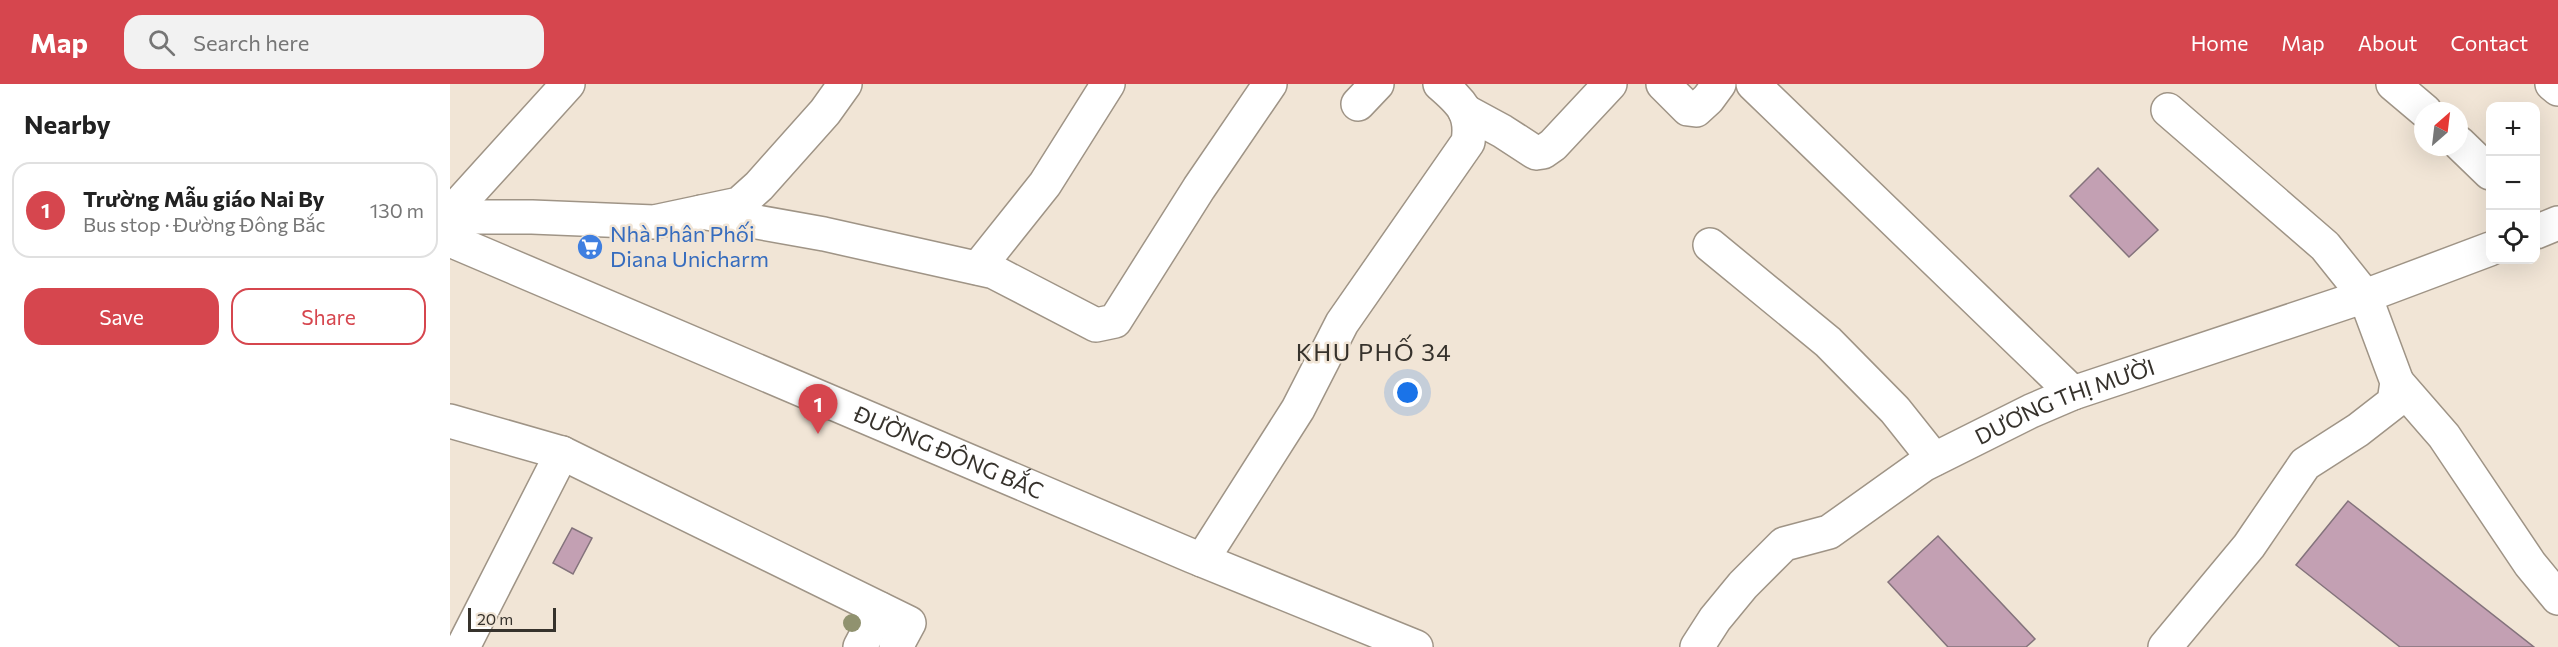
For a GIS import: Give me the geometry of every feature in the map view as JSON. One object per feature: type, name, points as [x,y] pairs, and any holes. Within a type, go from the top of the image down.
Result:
[{"type":"street","points":[[450,214],[568,84]]},
{"type":"street","points":[[450,226],[472,217],[654,222],[739,204],[759,186],[825,112],[845,84]]},
{"type":"street","points":[[978,268],[1045,184],[1108,84]]},
{"type":"street","points":[[701,212],[824,234],[994,272],[1096,325],[1115,321],[1199,188],[1270,84]]},
{"type":"street","points":[[1202,560],[1298,409],[1342,323],[1468,142],[1471,126],[1465,111],[1460,101],[1440,84]]},
{"type":"street","points":[[1465,111],[1502,130],[1536,153],[1544,152],[1610,84]]},
{"type":"street","points":[[1663,84],[1688,109],[1695,111],[1719,84]]},
{"type":"street","points":[[1753,84],[2073,393]]},
{"type":"street","points":[[2393,84],[2414,102]]},
{"type":"street","points":[[2552,84],[2558,89]]},
{"type":"street","points":[[2168,110],[2325,246],[2365,297],[2397,382],[2444,436],[2530,564],[2558,598]]},
{"type":"street","points":[[2468,152],[2486,169]]},
{"type":"street","name":"ĐƯỜNG ĐÔNG BẮC","points":[[450,240],[1202,560],[1416,647]]},
{"type":"street","points":[[1710,245],[1827,342],[1895,410],[1934,459]]},
{"type":"street","name":"DƯƠNG THỊ MƯỜI","points":[[1697,647],[1728,602],[1784,544],[1829,532],[1934,459],[2073,393],[2365,297],[2486,251]]},
{"type":"street","points":[[2165,647],[2249,546],[2305,465],[2358,430],[2394,402],[2397,382]]},
{"type":"street","points":[[450,421],[562,453],[895,626]]},
{"type":"street","points":[[464,647],[562,453]]},
{"type":"street","points":[[860,647],[895,626]]},
{"type":"building","points":[[2098,168],[2158,230],[2129,257],[2070,196]]},
{"type":"building","points":[[2348,501],[2534,647],[2400,647],[2296,565]]},
{"type":"building","points":[[572,528],[592,538],[573,574],[553,563]]},
{"type":"building","points":[[1938,536],[2035,639],[2026,647],[1948,647],[1888,582]]},
{"type":"place","name":"Nhà Phân Phối Diana Unicharm","points":[[590,247]]},
{"type":"place","name":"Trường Mẫu giáo Nai By","points":[[818,434]]},
{"type":"district","name":"KHU PHỐ 34","points":[[1374,353]]}]
